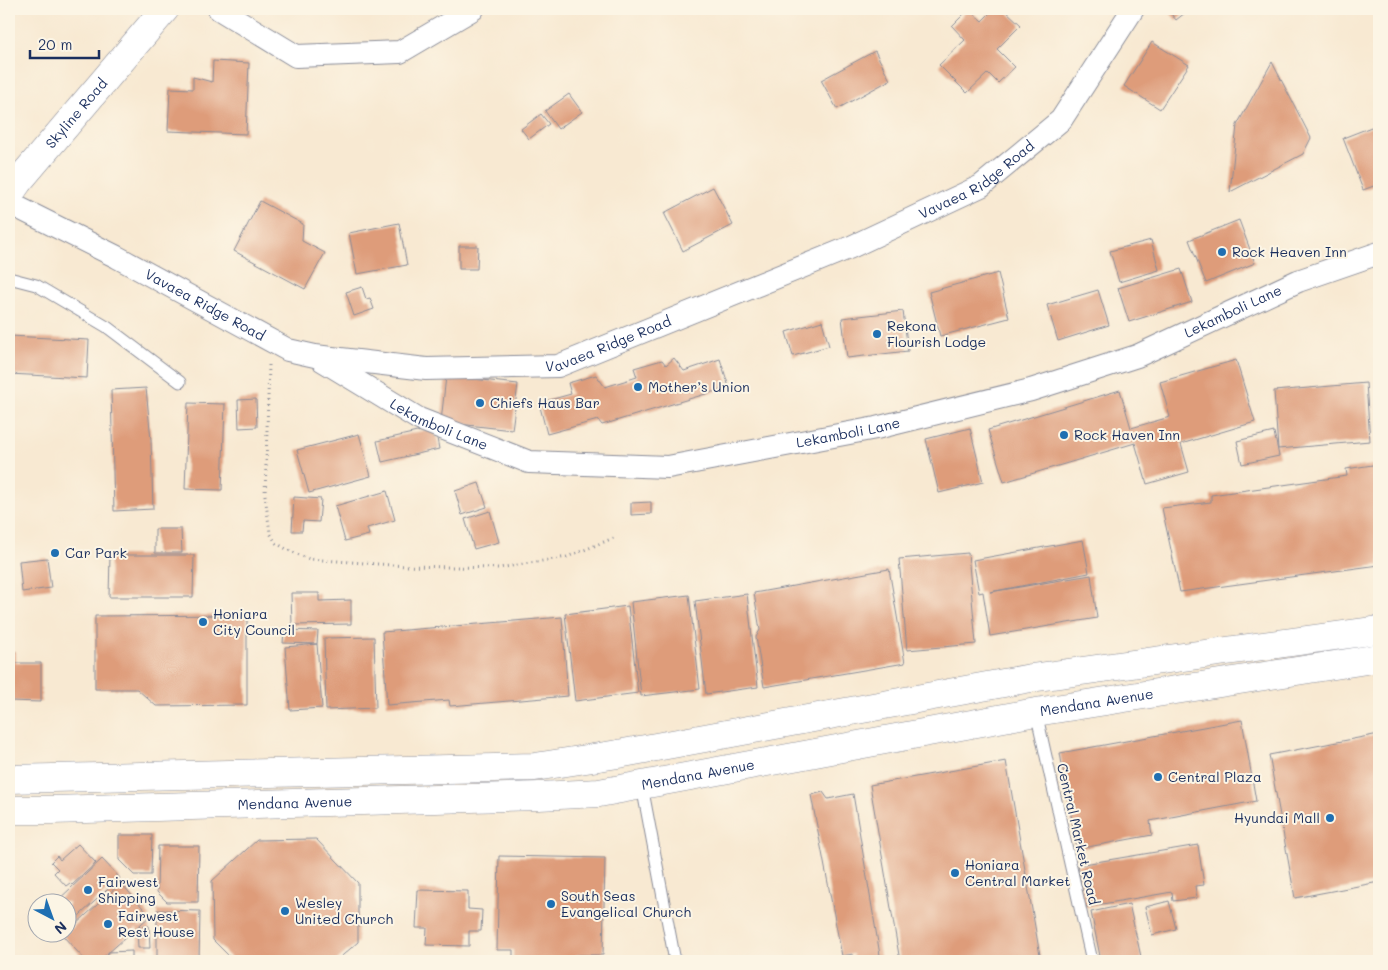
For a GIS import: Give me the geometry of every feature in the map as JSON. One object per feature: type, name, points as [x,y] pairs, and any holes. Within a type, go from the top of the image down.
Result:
[{"type":"main road","name":"Skyline Road","points":[[9,195],[24,174],[165,9]]},
{"type":"main road","points":[[9,779],[534,766],[618,754],[1031,678],[1379,630]]},
{"type":"main road","name":"Mendana Avenue","points":[[9,810],[600,793],[1036,712],[1379,658]]},
{"type":"street","points":[[219,9],[296,56],[400,52],[473,9]]},
{"type":"street","name":"Vavaea Ridge Road","points":[[9,203],[117,256],[288,350],[314,356],[426,369],[558,366],[850,247],[981,186],[1061,120],[1133,9]]},
{"type":"street","name":"Lekamboli Lane","points":[[314,356],[419,418],[528,462],[668,467],[876,428],[1031,390],[1137,356],[1298,281],[1379,253]]},
{"type":"lane","points":[[9,278],[36,285],[107,327],[180,382]]},
{"type":"lane","name":"Central Market Road","points":[[1036,712],[1092,961]]},
{"type":"lane","points":[[642,786],[675,961]]},
{"type":"path","points":[[269,340],[265,494],[270,534],[276,543],[290,551],[309,559],[406,566],[499,568],[567,557],[616,537]]},
{"type":"building","points":[[969,9],[982,21],[994,9],[1004,9],[1021,25],[997,49],[1015,67],[998,83],[988,73],[967,93],[939,65],[965,40],[952,26]]},
{"type":"building","points":[[1167,9],[1190,9],[1176,20]]},
{"type":"building","points":[[1152,42],[1189,65],[1160,109],[1124,86]]},
{"type":"building","points":[[875,51],[890,80],[837,109],[821,80]]},
{"type":"building","points":[[213,61],[249,63],[246,134],[168,131],[170,88],[193,89],[193,77],[212,82]]},
{"type":"building","points":[[1272,62],[1311,138],[1303,154],[1230,192],[1237,125]]},
{"type":"building","points":[[569,94],[582,112],[558,129],[545,111]]},
{"type":"building","points":[[541,114],[549,124],[529,139],[521,129]]},
{"type":"building","points":[[1379,124],[1379,184],[1363,190],[1343,138]]},
{"type":"building","points":[[713,187],[733,225],[683,251],[664,213]]},
{"type":"building","points":[[260,201],[303,224],[302,241],[325,253],[305,289],[234,251]]},
{"type":"building","name":"Rock Heaven Inn","points":[[1239,220],[1255,263],[1206,283],[1189,240]]},
{"type":"building","points":[[399,223],[407,265],[357,274],[349,233]]},
{"type":"building","points":[[1151,240],[1159,270],[1119,282],[1110,251]]},
{"type":"building","points":[[459,246],[478,246],[477,269],[459,269]]},
{"type":"building","points":[[1181,269],[1192,302],[1129,322],[1118,288]]},
{"type":"building","points":[[998,273],[1009,318],[940,336],[929,292]]},
{"type":"building","points":[[362,287],[366,299],[370,298],[374,309],[354,316],[346,292]]},
{"type":"building","points":[[1098,290],[1109,325],[1058,341],[1047,305]]},
{"type":"building","points":[[903,311],[908,351],[847,358],[842,318]]},
{"type":"building","points":[[822,321],[829,346],[793,356],[786,332]]},
{"type":"building","points":[[10,336],[89,340],[87,378],[9,374]]},
{"type":"building","points":[[674,358],[684,371],[720,359],[729,387],[602,425],[598,420],[547,434],[539,403],[571,394],[568,383],[596,375],[605,387],[637,377],[634,368],[662,360],[666,365]]},
{"type":"building","points":[[1236,360],[1255,422],[1181,444],[1189,472],[1147,484],[1135,443],[1004,482],[988,430],[1120,390],[1131,428],[1170,417],[1160,382]]},
{"type":"building","points":[[446,376],[518,384],[512,430],[441,422]]},
{"type":"building","points":[[1366,383],[1370,441],[1278,449],[1274,391]]},
{"type":"building","points":[[146,388],[151,440],[153,509],[114,511],[111,390]]},
{"type":"building","points":[[256,399],[257,427],[239,428],[238,400]]},
{"type":"building","points":[[188,403],[225,404],[222,490],[185,489]]},
{"type":"building","points":[[435,428],[439,449],[382,462],[377,441]]},
{"type":"building","points":[[970,428],[983,482],[939,493],[926,439]]},
{"type":"building","points":[[1274,432],[1279,456],[1242,464],[1237,441]]},
{"type":"building","points":[[359,434],[371,476],[309,493],[297,450]]},
{"type":"building","points":[[1379,464],[1379,565],[1180,592],[1162,508],[1211,502],[1211,495],[1347,476],[1346,469]]},
{"type":"building","points":[[479,483],[487,507],[462,515],[455,491]]},
{"type":"building","points":[[387,491],[395,520],[367,528],[369,535],[345,541],[335,506]]},
{"type":"building","points":[[294,497],[321,499],[319,522],[303,521],[302,531],[292,531]]},
{"type":"building","points":[[651,502],[651,514],[631,515],[631,503]]},
{"type":"building","points":[[490,511],[499,542],[474,549],[465,519]]},
{"type":"building","points":[[155,529],[181,529],[182,553],[155,553]]},
{"type":"building","points":[[1083,540],[1089,573],[990,592],[1091,575],[1097,618],[990,636],[983,592],[979,593],[973,560]]},
{"type":"building","points":[[968,553],[976,644],[907,650],[899,559]]},
{"type":"building","points":[[110,555],[194,555],[193,597],[109,597]]},
{"type":"building","points":[[47,558],[51,588],[22,592],[19,561]]},
{"type":"building","points":[[889,569],[905,663],[764,687],[756,637],[760,630],[754,593]]},
{"type":"building","points":[[291,593],[319,593],[319,601],[351,600],[351,624],[292,625]]},
{"type":"building","points":[[747,594],[758,687],[706,694],[695,601]]},
{"type":"building","points":[[689,595],[700,689],[641,696],[631,602]]},
{"type":"building","points":[[628,606],[638,693],[575,701],[565,614]]},
{"type":"building","points":[[247,615],[247,705],[156,706],[137,689],[95,689],[95,616]]},
{"type":"building","points":[[562,617],[568,696],[450,706],[449,700],[387,705],[382,632]]},
{"type":"building","points":[[284,630],[318,631],[317,644],[283,643]]},
{"type":"building","points":[[374,637],[376,708],[326,710],[324,638]]},
{"type":"building","points":[[317,644],[322,708],[290,710],[285,647]]},
{"type":"building","points":[[9,651],[15,651],[15,663],[41,663],[41,702],[9,701]]},
{"type":"building","name":"Central Plaza","points":[[1242,720],[1256,801],[1150,821],[1152,835],[1077,849],[1060,753]]},
{"type":"building","name":"Hyundai Mall","points":[[1379,734],[1379,882],[1295,898],[1269,755]]},
{"type":"building","name":"Honiara Central Market","points":[[1006,761],[1041,961],[900,961],[870,785]]},
{"type":"building","points":[[823,792],[828,799],[853,794],[881,961],[836,961],[853,957],[853,954],[842,956],[811,795]]},
{"type":"building","points":[[119,835],[152,835],[151,875],[134,875],[119,860]]},
{"type":"building","name":"Wesley United Church","points":[[316,839],[358,883],[358,942],[336,961],[234,961],[213,940],[212,881],[257,840]]},
{"type":"building","points":[[78,844],[96,863],[72,885],[70,883],[66,886],[54,873],[58,869],[51,862],[57,856],[60,860]]},
{"type":"building","points":[[1198,845],[1204,885],[1195,886],[1197,898],[1173,901],[1172,892],[1085,907],[1078,865]]},
{"type":"building","points":[[158,846],[199,846],[198,902],[167,902],[157,892]]},
{"type":"building","name":"South Seas Evangelical Church","points":[[499,856],[605,858],[603,955],[576,955],[576,961],[513,961],[513,950],[497,950]]},
{"type":"building","name":"Fairwest Shipping","points":[[102,859],[120,878],[78,917],[78,892],[67,892]]},
{"type":"building","name":"Fairwest Rest House","points":[[121,883],[150,916],[99,961],[86,961],[69,942],[78,942],[78,922]]},
{"type":"building","points":[[418,890],[468,891],[468,909],[482,910],[481,931],[469,931],[469,946],[426,945],[427,928],[416,928]]},
{"type":"building","points":[[1169,901],[1176,929],[1152,935],[1145,907]]},
{"type":"building","points":[[1129,904],[1142,961],[1101,961],[1091,912]]},
{"type":"building","points":[[157,910],[200,911],[199,961],[157,961]]},
{"type":"building","points":[[149,926],[150,948],[138,948],[137,927]]},
{"type":"building","points":[[132,951],[132,961],[108,961],[108,952]]},
{"type":"place","name":"Rock Heaven Inn","points":[[1222,252]]},
{"type":"place","name":"Rekona Flourish Lodge","points":[[877,334]]},
{"type":"place","name":"Mother’s Union","points":[[638,387]]},
{"type":"place","name":"Chiefs Haus Bar","points":[[480,403]]},
{"type":"place","name":"Rock Haven Inn","points":[[1064,435]]},
{"type":"place","name":"Car Park","points":[[55,553]]},
{"type":"place","name":"Honiara City Council","points":[[203,622]]},
{"type":"place","name":"Central Plaza","points":[[1158,777]]},
{"type":"place","name":"Hyundai Mall","points":[[1330,818]]},
{"type":"place","name":"Honiara Central Market","points":[[955,873]]},
{"type":"place","name":"Fairwest Shipping","points":[[88,890]]},
{"type":"place","name":"South Seas Evangelical Church","points":[[551,904]]},
{"type":"place","name":"Wesley United Church","points":[[285,911]]},
{"type":"place","name":"Fairwest Rest House","points":[[108,924]]}]
